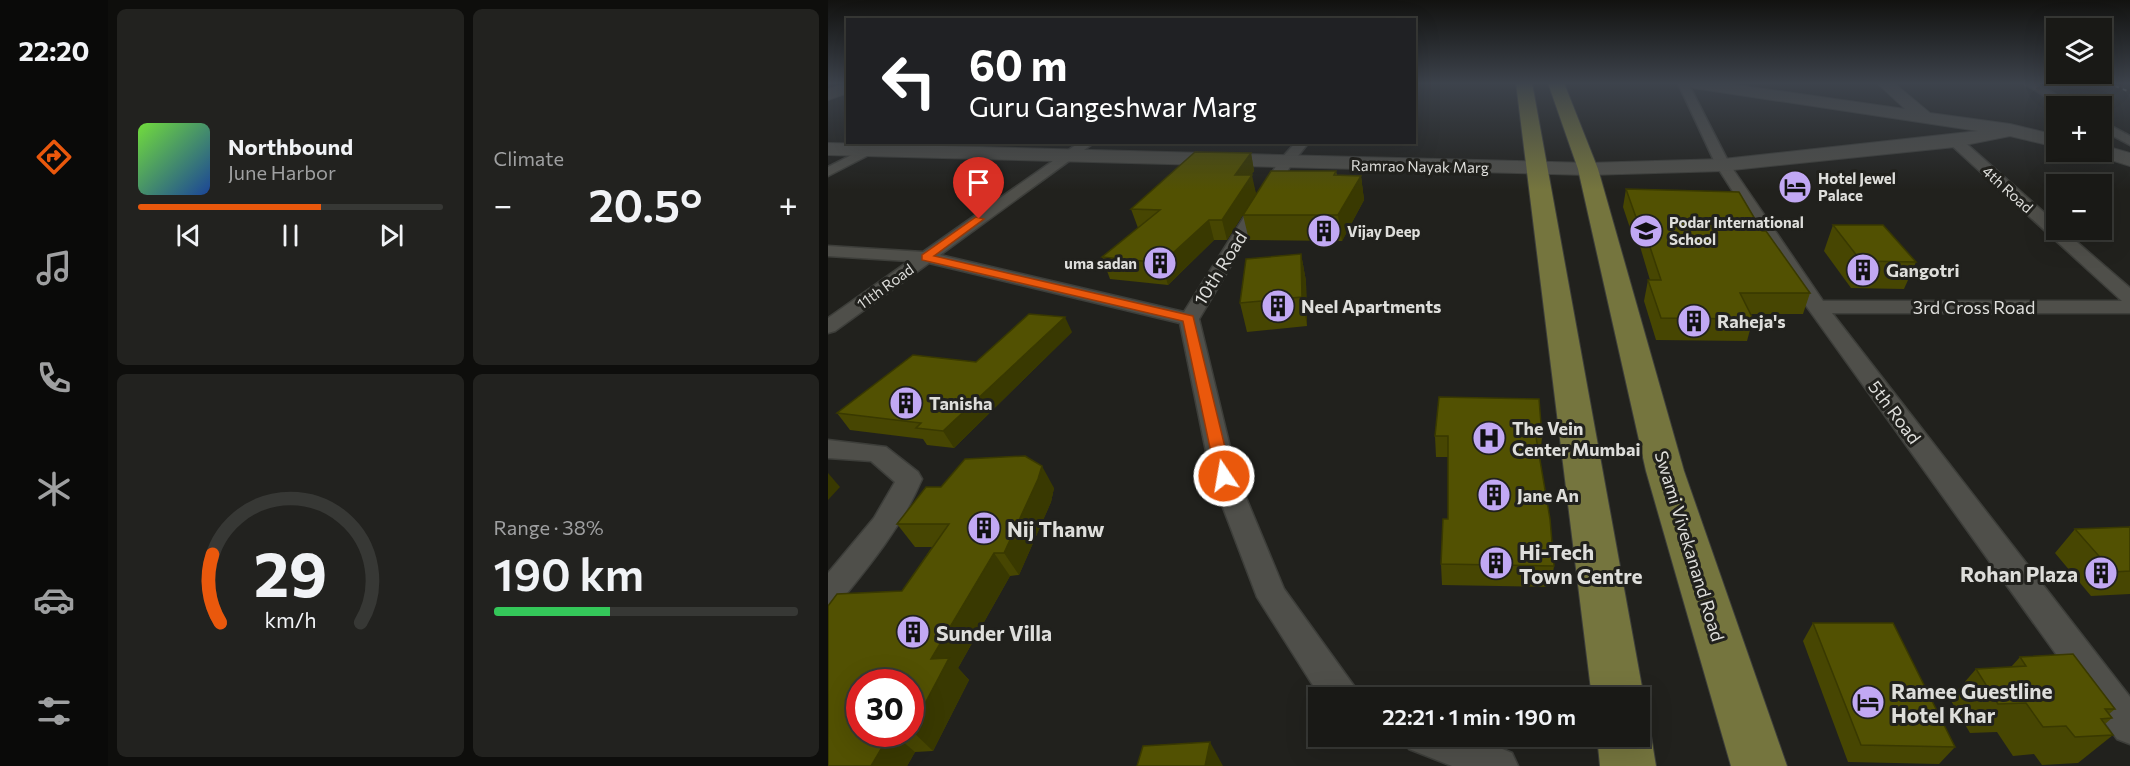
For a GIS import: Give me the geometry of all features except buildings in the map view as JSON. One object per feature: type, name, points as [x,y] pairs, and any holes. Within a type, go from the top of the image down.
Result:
[{"type":"main road","points":[[1530,119],[1616,687]]},
{"type":"main road","name":"Swami Vivekanand Road","points":[[1569,119],[1588,169],[1665,471],[1760,766]]},
{"type":"main road","points":[[1625,747],[1628,766]]},
{"type":"street","name":"5th Road","points":[[1700,119],[1723,165],[1817,307],[2130,726]]},
{"type":"street","name":"4th Road","points":[[1926,119],[1955,141],[2130,298]]},
{"type":"street","points":[[1936,119],[2010,130],[2046,139]]},
{"type":"street","name":"Ramrao Nayak Marg","points":[[828,149],[879,147],[1285,163],[1588,169],[1723,165],[1955,141],[2010,130]]},
{"type":"street","points":[[2112,130],[2130,141]]},
{"type":"street","name":"11th Road","points":[[828,327],[1086,144]]},
{"type":"street","name":"10th Road","points":[[1301,144],[1285,163],[1189,319],[1224,476],[1272,597],[1334,687]]},
{"type":"street","points":[[828,172],[879,147]]},
{"type":"street","points":[[2112,154],[2130,160]]},
{"type":"street","points":[[828,251],[925,257],[1189,319]]},
{"type":"street","name":"3rd Cross Road","points":[[1817,307],[2130,307]]},
{"type":"street","points":[[828,448],[877,453],[909,479],[899,505],[879,534],[828,594]]},
{"type":"street","points":[[1450,747],[1499,766]]},
{"type":"place","name":"Hotel Jewel Palace","points":[[1795,187]]},
{"type":"place","name":"Vijay Deep","points":[[1324,231]]},
{"type":"place","name":"Podar International School","points":[[1646,231]]},
{"type":"place","name":"uma sadan","points":[[1160,263]]},
{"type":"place","name":"Gangotri","points":[[1863,270]]},
{"type":"place","name":"Neel Apartments","points":[[1278,306]]},
{"type":"place","name":"Raheja's","points":[[1694,321]]},
{"type":"place","name":"Tanisha","points":[[906,403]]},
{"type":"place","name":"The Vein Center Mumbai","points":[[1489,438]]},
{"type":"place","name":"Jane An","points":[[1494,495]]},
{"type":"place","name":"Nij Thanw","points":[[984,528]]},
{"type":"place","name":"Hi-Tech Town Centre","points":[[1496,563]]},
{"type":"place","name":"Rohan Plaza","points":[[2101,573]]},
{"type":"place","name":"Sunder Villa","points":[[913,632]]},
{"type":"place","name":"Ramee Guestline Hotel Khar","points":[[1868,702]]},
{"type":"route","points":[[979,219],[925,257],[1189,319],[1224,476]]}]
